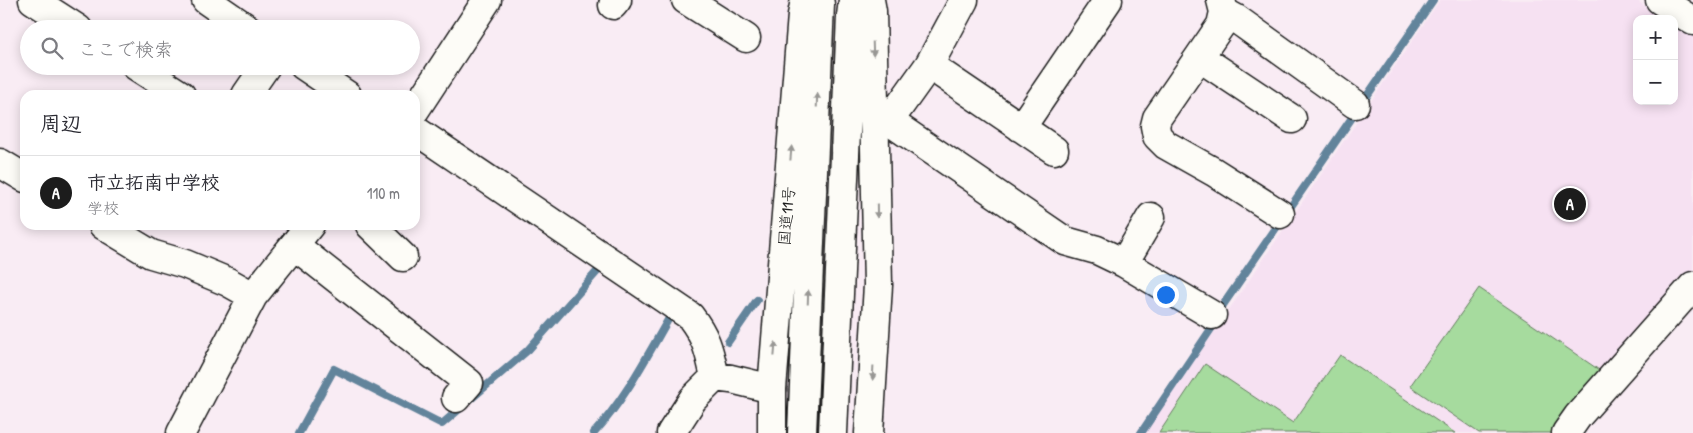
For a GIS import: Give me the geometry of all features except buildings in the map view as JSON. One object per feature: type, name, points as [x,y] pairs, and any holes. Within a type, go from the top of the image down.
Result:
[{"type":"main road","points":[[33,0],[64,20]]},
{"type":"main road","points":[[206,0],[235,20]]},
{"type":"main road","points":[[420,102],[488,0]]},
{"type":"main road","points":[[686,0],[746,38]]},
{"type":"main road","points":[[882,121],[929,65],[964,0]]},
{"type":"main road","points":[[1021,128],[1108,0]]},
{"type":"main road","points":[[1660,0],[1693,21]]},
{"type":"main road","name":"国道11号","points":[[772,433],[772,389],[802,15],[815,3]]},
{"type":"main road","name":"国道11号","points":[[802,433],[815,3]]},
{"type":"main road","points":[[833,433],[858,5],[872,11],[882,121],[878,285],[869,433]]},
{"type":"main road","points":[[1223,6],[1221,25],[1157,118],[1155,126],[1157,136],[1166,145],[1214,172],[1280,214]]},
{"type":"main road","points":[[1223,6],[1236,18],[1355,104]]},
{"type":"main road","points":[[1198,57],[1292,119]]},
{"type":"main road","points":[[929,65],[1054,150]]},
{"type":"main road","points":[[150,75],[174,90]]},
{"type":"main road","points":[[249,90],[260,75]]},
{"type":"main road","points":[[317,75],[340,90]]},
{"type":"main road","points":[[882,121],[1065,241],[1097,250],[1124,263],[1212,315]]},
{"type":"main road","points":[[420,133],[690,316],[702,332],[709,347],[715,377]]},
{"type":"main road","points":[[1124,263],[1151,217]]},
{"type":"main road","points":[[111,230],[151,254],[185,264],[228,282],[253,296]]},
{"type":"main road","points":[[375,230],[403,257]]},
{"type":"main road","points":[[181,433],[253,296],[302,235],[469,384],[456,398]]},
{"type":"main road","points":[[1572,431],[1584,409],[1693,286]]},
{"type":"main road","points":[[715,377],[772,389]]},
{"type":"main road","points":[[671,433],[694,399],[715,377]]},
{"type":"shaded area","points":[[1440,0],[1636,0],[1658,15],[1633,15],[1633,105],[1678,105],[1678,28],[1693,37],[1693,275],[1561,433],[1145,433]]},
{"type":"green space","points":[[1479,288],[1602,372],[1555,433],[1479,433],[1410,386]]},
{"type":"green space","points":[[1340,355],[1455,433],[1159,433],[1205,364],[1293,423]]},
{"type":"waterway","points":[[1141,433],[1213,326],[1223,305],[1433,0]]},
{"type":"waterway","points":[[472,398],[528,350],[602,266],[604,267]]},
{"type":"waterway","points":[[728,342],[757,300]]},
{"type":"waterway","points":[[594,433],[606,419],[636,375],[672,313],[670,312]]},
{"type":"waterway","points":[[299,433],[334,369],[442,424],[463,406]]},
{"type":"place","name":"市立拓南中学校","points":[[1570,204]]}]
